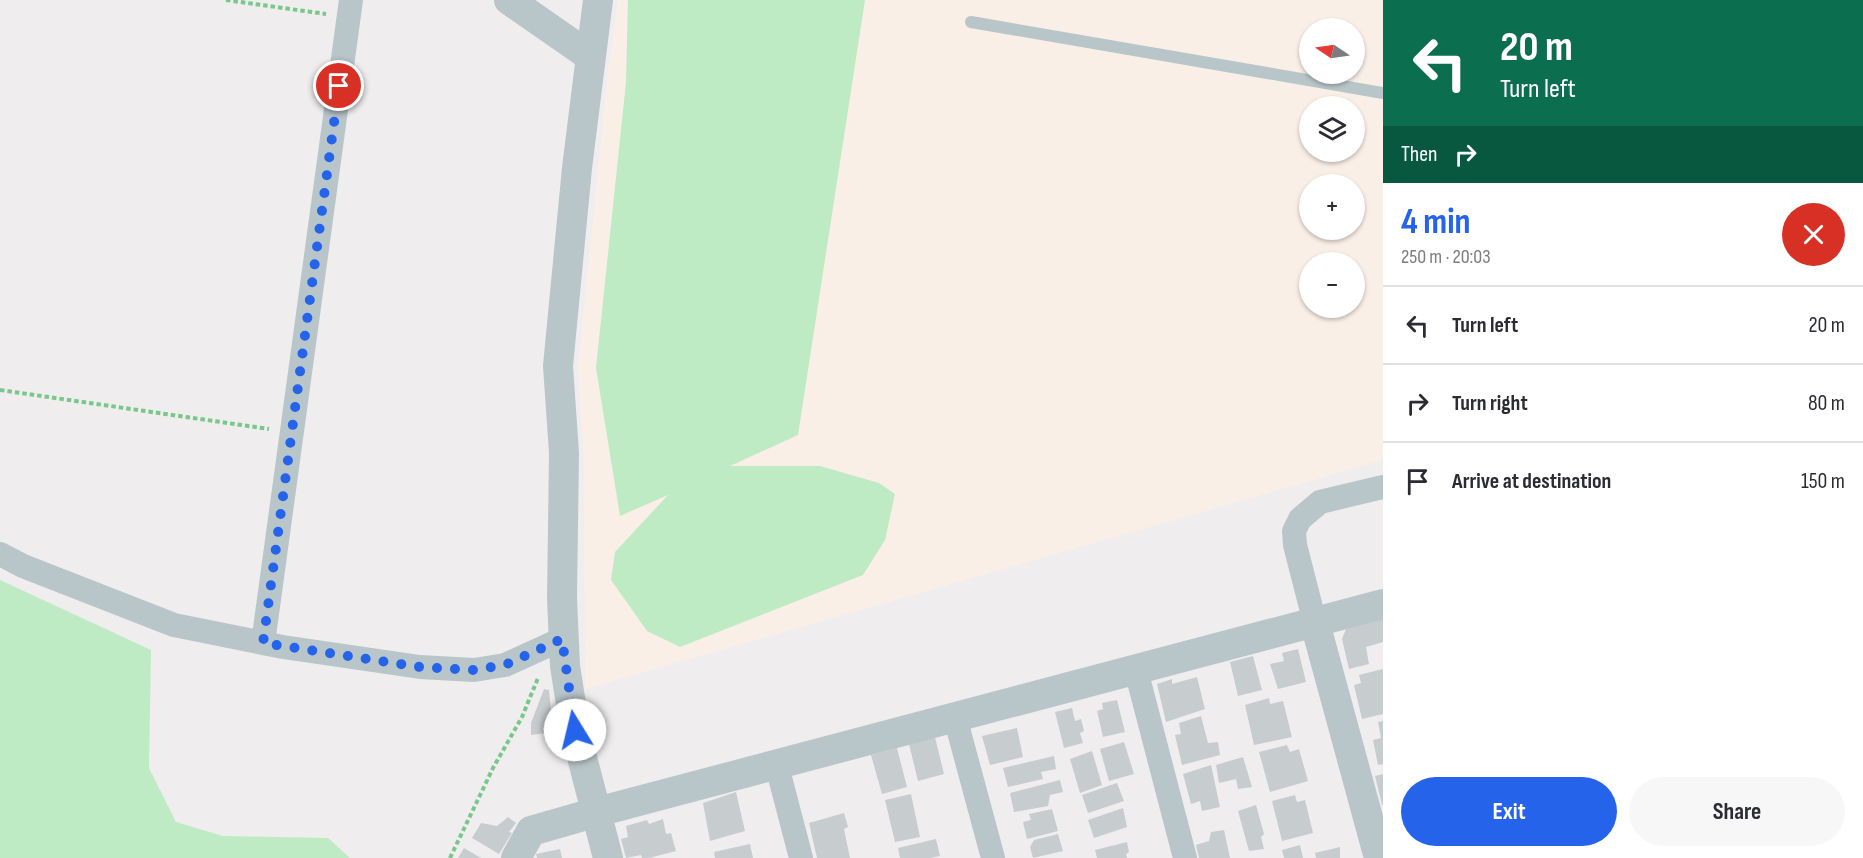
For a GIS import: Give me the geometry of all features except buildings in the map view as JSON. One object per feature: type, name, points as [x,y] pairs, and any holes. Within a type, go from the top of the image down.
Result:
[{"type":"street","points":[[509,0],[591,57]]},
{"type":"street","points":[[598,0],[576,168],[558,366],[564,453],[562,639],[575,730],[608,858]]},
{"type":"street","points":[[263,643],[349,8]]},
{"type":"street","points":[[1379,858],[1315,623],[1295,545],[1294,531],[1300,519],[1320,502],[1383,487]]},
{"type":"street","points":[[0,554],[23,566],[174,625],[263,643],[420,667],[474,670],[505,665],[562,639]]},
{"type":"street","points":[[516,858],[531,831],[1383,604]]},
{"type":"street","points":[[1136,670],[1185,858]]},
{"type":"street","points":[[955,717],[993,858]]},
{"type":"street","points":[[777,766],[801,858]]},
{"type":"lane","points":[[971,22],[1383,93]]},
{"type":"path","points":[[226,0],[349,8]]},
{"type":"path","points":[[0,390],[291,432]]},
{"type":"path","points":[[450,858],[493,768],[522,717],[540,674]]},
{"type":"shaded area","points":[[618,0],[1383,0],[1383,460],[585,689],[584,464],[578,368],[608,71]]},
{"type":"green space","points":[[628,0],[865,0],[798,435],[730,466],[820,466],[879,483],[895,494],[885,540],[863,575],[680,647],[647,631],[611,580],[615,552],[668,495],[620,516],[596,368],[626,82]]},
{"type":"green space","points":[[0,580],[151,650],[149,768],[176,822],[223,836],[328,838],[350,858],[0,858]]},
{"type":"route","points":[[339,86],[263,643],[420,667],[474,670],[505,665],[562,639],[575,730]]}]
